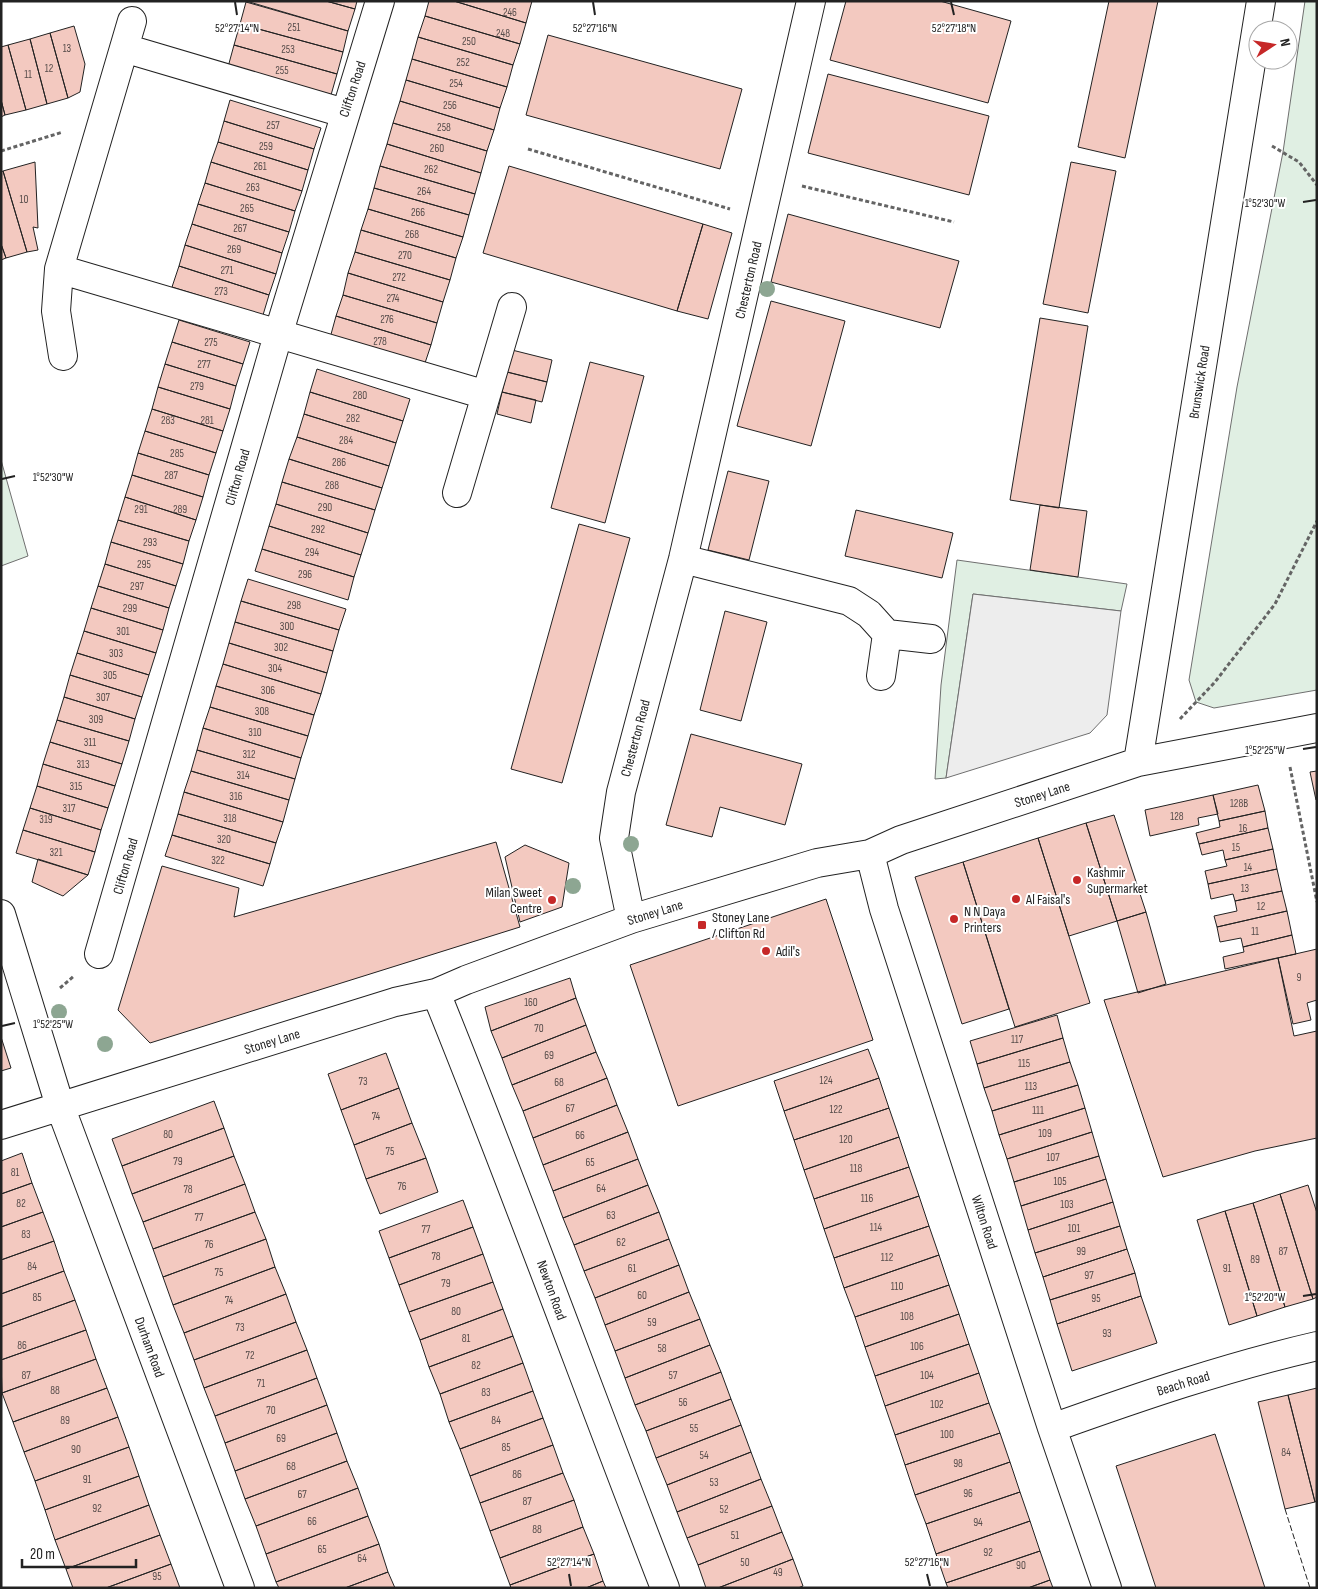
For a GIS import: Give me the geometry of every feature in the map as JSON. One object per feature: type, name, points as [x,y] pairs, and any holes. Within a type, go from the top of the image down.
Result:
[{"type":"street","name":"Clifton Road","points":[[99,954],[278,335],[344,113],[380,1]]},
{"type":"street","name":"Chesterton Road","points":[[631,919],[614,838],[621,792],[683,559],[772,179],[811,1]]},
{"type":"street","name":"Brunswick Road","points":[[1138,762],[1239,127],[1261,1]]},
{"type":"street","points":[[63,356],[56,311],[59,269],[132,20]]},
{"type":"street","points":[[124,48],[344,113]]},
{"type":"street","points":[[59,269],[486,395]]},
{"type":"street","points":[[457,492],[512,307]]},
{"type":"street","points":[[683,559],[849,600],[869,614],[887,634],[931,639]]},
{"type":"street","points":[[881,676],[887,634]]},
{"type":"street","name":"Stoney Lane","points":[[1,1125],[395,1002],[436,994],[466,980],[631,919],[817,862],[870,854],[901,840],[1138,762],[1317,728]]},
{"type":"street","name":"Wilton Road","points":[[870,854],[884,909],[1052,1428],[1107,1588]]},
{"type":"street","name":"Durham Road","points":[[1,914],[60,1106],[240,1588]]},
{"type":"street","name":"Newton Road","points":[[436,994],[503,1156],[605,1433],[665,1588]]},
{"type":"street","name":"Beach Road","points":[[1052,1428],[1164,1388],[1317,1346]]},
{"type":"path","points":[[1239,127],[1300,162],[1317,185]]},
{"type":"path","points":[[1,151],[65,132]]},
{"type":"path","points":[[528,148],[762,218]]},
{"type":"path","points":[[772,179],[954,222]]},
{"type":"path","points":[[1177,722],[1215,682],[1275,604],[1317,521]]},
{"type":"path","points":[[1284,734],[1317,902]]},
{"type":"path","points":[[31,1012],[99,954]]},
{"type":"green space","points":[[1305,1],[1317,1],[1317,690],[1214,708],[1196,702],[1189,680],[1237,387],[1283,152],[1295,70],[1298,70],[1298,49]]},
{"type":"green space","points":[[1,460],[28,556],[1,566]]},
{"type":"green space","points":[[957,560],[1127,584],[1121,611],[973,594],[946,778],[935,779],[941,685]]},
{"type":"shaded area","points":[[973,594],[1121,611],[1107,715],[1090,733],[946,778]]},
{"type":"building","points":[[246,1],[326,1],[355,9],[348,31]]},
{"type":"building","points":[[326,1],[357,1],[355,9]]},
{"type":"building","points":[[429,1],[454,1],[526,23],[520,44],[425,16]]},
{"type":"building","points":[[454,1],[532,1],[526,23]]},
{"type":"building","points":[[846,1],[940,1],[1011,21],[988,103],[830,60]]},
{"type":"building","points":[[1109,1],[1158,1],[1125,158],[1078,147]]},
{"type":"building","points":[[246,2],[348,31],[343,52],[240,24]]},
{"type":"building","points":[[425,16],[520,44],[513,65],[418,37]]},
{"type":"building","points":[[240,24],[343,52],[337,74],[234,45]]},
{"type":"building","points":[[74,26],[85,64],[80,92],[68,98],[50,33]]},
{"type":"building","points":[[50,33],[68,98],[47,104],[30,39]]},
{"type":"building","points":[[548,35],[742,89],[720,169],[526,115]]},
{"type":"building","points":[[418,37],[513,65],[507,87],[412,59]]},
{"type":"building","points":[[30,39],[47,104],[26,110],[8,45]]},
{"type":"building","points":[[8,45],[26,110],[5,115],[1,100],[1,47]]},
{"type":"building","points":[[234,45],[337,74],[331,95],[228,67]]},
{"type":"building","points":[[412,59],[507,87],[500,108],[406,80]]},
{"type":"building","points":[[828,74],[989,116],[969,195],[808,153]]},
{"type":"building","points":[[406,80],[500,108],[494,130],[400,101]]},
{"type":"building","points":[[1,100],[5,115],[1,117]]},
{"type":"building","points":[[230,100],[321,128],[314,149],[224,121]]},
{"type":"building","points":[[400,101],[494,130],[487,151],[393,123]]},
{"type":"building","points":[[224,121],[314,149],[308,170],[218,142]]},
{"type":"building","points":[[393,123],[487,151],[481,173],[387,144]]},
{"type":"building","points":[[218,142],[308,170],[302,191],[211,162]]},
{"type":"building","points":[[387,144],[481,173],[475,194],[380,166]]},
{"type":"building","points":[[35,162],[38,228],[33,227],[38,250],[27,252],[3,171]]},
{"type":"building","points":[[211,162],[302,191],[295,211],[205,183]]},
{"type":"building","points":[[1071,162],[1116,171],[1088,313],[1043,304]]},
{"type":"building","points":[[380,166],[475,194],[469,215],[374,188]]},
{"type":"building","points":[[509,166],[703,224],[677,311],[483,253]]},
{"type":"building","points":[[3,171],[27,252],[6,258],[1,244],[1,172]]},
{"type":"building","points":[[205,183],[295,211],[289,232],[198,204]]},
{"type":"building","points":[[374,188],[469,215],[463,237],[368,209]]},
{"type":"building","points":[[198,204],[289,232],[282,253],[192,224]]},
{"type":"building","points":[[368,209],[463,237],[456,258],[361,230]]},
{"type":"building","points":[[788,214],[959,261],[940,328],[771,282]]},
{"type":"building","points":[[192,224],[282,253],[276,274],[185,245]]},
{"type":"building","points":[[703,224],[732,233],[708,319],[677,311]]},
{"type":"building","points":[[361,230],[456,258],[450,280],[355,252]]},
{"type":"building","points":[[1,244],[6,258],[1,260]]},
{"type":"building","points":[[185,245],[276,274],[269,295],[179,266]]},
{"type":"building","points":[[355,252],[450,280],[443,302],[348,273]]},
{"type":"building","points":[[179,266],[269,295],[263,315],[172,287]]},
{"type":"building","points":[[348,273],[443,302],[437,323],[343,295]]},
{"type":"building","points":[[343,295],[437,323],[431,345],[336,316]]},
{"type":"building","points":[[771,301],[845,321],[811,446],[737,426]]},
{"type":"building","points":[[336,316],[431,345],[424,366],[330,338]]},
{"type":"building","points":[[1040,318],[1088,326],[1059,508],[1010,500]]},
{"type":"building","points":[[179,320],[250,342],[243,364],[172,342]]},
{"type":"building","points":[[172,342],[243,364],[236,386],[165,364]]},
{"type":"building","points":[[512,350],[552,360],[547,382],[507,372]]},
{"type":"building","points":[[590,362],[644,376],[605,523],[551,508]]},
{"type":"building","points":[[165,364],[236,386],[230,409],[158,387]]},
{"type":"building","points":[[317,369],[410,399],[403,421],[310,392]]},
{"type":"building","points":[[507,372],[547,382],[542,402],[502,392]]},
{"type":"building","points":[[158,387],[230,409],[223,431],[152,409]]},
{"type":"building","points":[[310,392],[403,421],[396,443],[304,414]]},
{"type":"building","points":[[502,392],[536,400],[531,423],[497,414]]},
{"type":"building","points":[[152,409],[223,431],[216,453],[145,431]]},
{"type":"building","points":[[304,414],[396,443],[389,466],[297,437]]},
{"type":"building","points":[[145,431],[216,453],[209,475],[138,453]]},
{"type":"building","points":[[297,437],[389,466],[382,488],[289,459]]},
{"type":"building","points":[[138,453],[209,475],[203,497],[132,475]]},
{"type":"building","points":[[289,459],[382,488],[375,510],[282,482]]},
{"type":"building","points":[[728,471],[769,481],[749,560],[708,550]]},
{"type":"building","points":[[132,475],[203,497],[196,520],[125,497]]},
{"type":"building","points":[[282,482],[375,510],[368,533],[276,504]]},
{"type":"building","points":[[125,497],[196,520],[189,541],[118,520]]},
{"type":"building","points":[[276,504],[368,533],[361,555],[269,526]]},
{"type":"building","points":[[1040,505],[1087,511],[1078,577],[1030,570]]},
{"type":"building","points":[[856,510],[953,533],[942,578],[845,556]]},
{"type":"building","points":[[118,520],[189,541],[183,564],[111,542]]},
{"type":"building","points":[[579,524],[630,538],[562,783],[511,769]]},
{"type":"building","points":[[269,526],[361,555],[354,577],[262,549]]},
{"type":"building","points":[[111,542],[183,564],[176,586],[105,564]]},
{"type":"building","points":[[262,549],[354,577],[348,600],[255,571]]},
{"type":"building","points":[[105,564],[176,586],[169,608],[98,586]]},
{"type":"building","points":[[248,579],[346,609],[339,630],[241,601]]},
{"type":"building","points":[[98,586],[169,608],[163,630],[91,608]]},
{"type":"building","points":[[241,601],[339,630],[333,651],[235,622]]},
{"type":"building","points":[[91,608],[163,630],[156,653],[84,631]]},
{"type":"building","points":[[725,611],[767,622],[741,721],[700,710]]},
{"type":"building","points":[[235,622],[333,651],[327,673],[229,643]]},
{"type":"building","points":[[84,631],[156,653],[149,675],[77,653]]},
{"type":"building","points":[[229,643],[327,673],[321,694],[223,664]]},
{"type":"building","points":[[77,653],[149,675],[142,697],[70,675]]},
{"type":"building","points":[[223,664],[321,694],[314,715],[216,686]]},
{"type":"building","points":[[70,675],[142,697],[135,719],[64,697]]},
{"type":"building","points":[[216,686],[314,715],[308,736],[210,707]]},
{"type":"building","points":[[64,697],[135,719],[129,741],[57,720]]},
{"type":"building","points":[[210,707],[308,736],[301,758],[203,728]]},
{"type":"building","points":[[57,720],[129,741],[122,764],[50,742]]},
{"type":"building","points":[[203,728],[301,758],[295,779],[197,750]]},
{"type":"building","points":[[691,734],[802,764],[785,825],[720,807],[712,837],[666,825]]},
{"type":"building","points":[[50,742],[122,764],[115,786],[43,764]]},
{"type":"building","points":[[197,750],[295,779],[289,800],[191,771]]},
{"type":"building","points":[[43,764],[115,786],[108,808],[37,786]]},
{"type":"building","points":[[191,771],[289,800],[283,822],[184,792]]},
{"type":"building","points":[[1317,771],[1317,800],[1316,800],[1310,772]]},
{"type":"building","points":[[1258,785],[1265,811],[1219,821],[1213,795]]},
{"type":"building","points":[[37,786],[108,808],[101,830],[30,808]]},
{"type":"building","points":[[184,792],[283,822],[276,843],[178,814]]},
{"type":"building","points":[[1213,795],[1218,814],[1198,818],[1199,825],[1150,836],[1145,810]]},
{"type":"building","points":[[30,808],[101,830],[95,852],[23,830]]},
{"type":"building","points":[[1265,811],[1268,828],[1199,844],[1196,833],[1220,827],[1219,821]]},
{"type":"building","points":[[178,814],[276,843],[270,864],[172,835]]},
{"type":"building","points":[[1114,815],[1146,912],[1117,921],[1086,823]]},
{"type":"building","name":"Kashmir Supermarket","points":[[1086,823],[1117,921],[1069,936],[1038,838]]},
{"type":"building","points":[[1268,828],[1273,849],[1225,860],[1223,850],[1202,855],[1199,844]]},
{"type":"building","points":[[23,830],[95,852],[88,875],[16,853]]},
{"type":"building","points":[[172,835],[270,864],[263,886],[165,856]]},
{"type":"building","name":"Al Faisal's","points":[[1038,838],[1090,1003],[1015,1027],[963,862]]},
{"type":"building","points":[[496,842],[520,927],[150,1043],[118,1010],[162,866],[239,888],[234,917]]},
{"type":"building","points":[[525,845],[569,863],[562,907],[520,922],[505,857]]},
{"type":"building","points":[[1273,849],[1277,869],[1208,884],[1205,871],[1227,866],[1225,860]]},
{"type":"building","points":[[38,859],[88,875],[63,896],[32,882]]},
{"type":"building","name":"N N Daya Printers","points":[[963,862],[1009,1009],[962,1024],[915,877]]},
{"type":"building","points":[[1277,869],[1282,891],[1235,901],[1233,894],[1211,899],[1208,884]]},
{"type":"building","points":[[1282,891],[1287,911],[1217,927],[1214,916],[1237,911],[1235,901]]},
{"type":"building","points":[[826,899],[873,1040],[678,1106],[630,965]]},
{"type":"building","points":[[1287,911],[1292,935],[1243,947],[1241,938],[1220,942],[1217,927]]},
{"type":"building","points":[[1146,912],[1166,984],[1138,993],[1117,921]]},
{"type":"building","points":[[1292,935],[1296,954],[1225,969],[1223,957],[1244,952],[1243,947]]},
{"type":"building","points":[[1317,949],[1317,1000],[1307,1003],[1311,1020],[1293,1024],[1278,958]]},
{"type":"building","points":[[1278,958],[1294,1036],[1317,1031],[1317,1138],[1255,1151],[1163,1177],[1104,1000]]},
{"type":"building","points":[[570,978],[576,998],[491,1031],[485,1007]]},
{"type":"building","points":[[576,998],[586,1025],[502,1058],[491,1031]]},
{"type":"building","points":[[1057,1015],[1063,1038],[977,1064],[970,1041]]},
{"type":"building","points":[[586,1025],[596,1052],[512,1085],[502,1058]]},
{"type":"building","points":[[1,1037],[11,1068],[1,1071]]},
{"type":"building","points":[[1063,1038],[1070,1062],[984,1088],[977,1064]]},
{"type":"building","points":[[868,1049],[879,1078],[784,1111],[774,1081]]},
{"type":"building","points":[[596,1052],[607,1078],[523,1111],[512,1085]]},
{"type":"building","points":[[386,1053],[399,1088],[341,1110],[328,1074]]},
{"type":"building","points":[[1070,1062],[1078,1085],[992,1111],[984,1088]]},
{"type":"building","points":[[607,1078],[617,1105],[533,1138],[523,1111]]},
{"type":"building","points":[[879,1078],[889,1108],[794,1140],[784,1111]]},
{"type":"building","points":[[1078,1085],[1085,1108],[999,1135],[992,1111]]},
{"type":"building","points":[[399,1088],[412,1123],[354,1145],[341,1110]]},
{"type":"building","points":[[214,1101],[224,1128],[122,1166],[112,1139]]},
{"type":"building","points":[[617,1105],[628,1132],[543,1165],[533,1138]]},
{"type":"building","points":[[889,1108],[899,1137],[804,1170],[794,1140]]},
{"type":"building","points":[[1085,1108],[1092,1132],[1007,1159],[999,1135]]},
{"type":"building","points":[[412,1123],[426,1158],[366,1179],[354,1145]]},
{"type":"building","points":[[224,1128],[234,1156],[132,1194],[122,1166]]},
{"type":"building","points":[[628,1132],[638,1159],[553,1191],[543,1165]]},
{"type":"building","points":[[1092,1132],[1099,1156],[1014,1182],[1007,1159]]},
{"type":"building","points":[[899,1137],[909,1167],[814,1199],[804,1170]]},
{"type":"building","points":[[22,1153],[32,1183],[1,1194],[1,1161]]},
{"type":"building","points":[[234,1156],[245,1184],[143,1222],[132,1194]]},
{"type":"building","points":[[1099,1156],[1106,1179],[1021,1206],[1014,1182]]},
{"type":"building","points":[[426,1158],[438,1192],[380,1214],[366,1179]]},
{"type":"building","points":[[638,1159],[648,1185],[563,1218],[553,1191]]},
{"type":"building","points":[[909,1167],[919,1196],[824,1229],[814,1199]]},
{"type":"building","points":[[1106,1179],[1113,1202],[1028,1230],[1021,1206]]},
{"type":"building","points":[[32,1183],[43,1212],[1,1227],[1,1194]]},
{"type":"building","points":[[245,1184],[255,1212],[153,1249],[143,1222]]},
{"type":"building","points":[[648,1185],[659,1212],[574,1245],[563,1218]]},
{"type":"building","points":[[1308,1185],[1317,1213],[1317,1297],[1313,1299],[1280,1194]]},
{"type":"building","points":[[1280,1194],[1313,1299],[1285,1307],[1253,1203]]},
{"type":"building","points":[[919,1196],[929,1226],[834,1258],[824,1229]]},
{"type":"building","points":[[463,1200],[473,1227],[389,1258],[379,1231]]},
{"type":"building","points":[[1113,1202],[1120,1226],[1035,1253],[1028,1230]]},
{"type":"building","points":[[1253,1203],[1285,1307],[1257,1316],[1225,1211]]},
{"type":"building","points":[[1225,1211],[1257,1316],[1229,1325],[1197,1220]]},
{"type":"building","points":[[43,1212],[54,1241],[1,1260],[1,1227]]},
{"type":"building","points":[[255,1212],[266,1239],[163,1277],[153,1249]]},
{"type":"building","points":[[659,1212],[669,1239],[584,1271],[574,1245]]},
{"type":"building","points":[[929,1226],[939,1255],[844,1288],[834,1258]]},
{"type":"building","points":[[1120,1226],[1127,1249],[1043,1277],[1035,1253]]},
{"type":"building","points":[[473,1227],[483,1254],[399,1285],[389,1258]]},
{"type":"building","points":[[266,1239],[275,1267],[173,1305],[163,1277]]},
{"type":"building","points":[[669,1239],[679,1265],[595,1298],[584,1271]]},
{"type":"building","points":[[54,1241],[64,1271],[1,1294],[1,1260]]},
{"type":"building","points":[[1127,1249],[1135,1273],[1050,1300],[1043,1277]]},
{"type":"building","points":[[483,1254],[493,1282],[409,1312],[399,1285]]},
{"type":"building","points":[[939,1255],[949,1285],[855,1317],[844,1288]]},
{"type":"building","points":[[679,1265],[689,1292],[605,1325],[595,1298]]},
{"type":"building","points":[[275,1267],[286,1294],[184,1333],[173,1305]]},
{"type":"building","points":[[64,1271],[75,1300],[1,1327],[1,1294]]},
{"type":"building","points":[[1135,1273],[1141,1296],[1057,1324],[1050,1300]]},
{"type":"building","points":[[493,1282],[503,1309],[420,1340],[409,1312]]},
{"type":"building","points":[[949,1285],[959,1314],[865,1347],[855,1317]]},
{"type":"building","points":[[689,1292],[700,1319],[615,1351],[605,1325]]},
{"type":"building","points":[[286,1294],[296,1322],[194,1360],[184,1333]]},
{"type":"building","points":[[1141,1296],[1157,1343],[1072,1371],[1057,1324]]},
{"type":"building","points":[[75,1300],[86,1330],[1,1360],[1,1327]]},
{"type":"building","points":[[503,1309],[513,1336],[429,1367],[420,1340]]},
{"type":"building","points":[[959,1314],[969,1344],[875,1376],[865,1347]]},
{"type":"building","points":[[700,1319],[710,1345],[625,1378],[615,1351]]},
{"type":"building","points":[[296,1322],[307,1350],[204,1388],[194,1360]]},
{"type":"building","points":[[86,1330],[96,1359],[2,1393],[1,1360]]},
{"type":"building","points":[[513,1336],[523,1363],[440,1394],[429,1367]]},
{"type":"building","points":[[969,1344],[979,1373],[885,1406],[875,1376]]},
{"type":"building","points":[[710,1345],[721,1372],[635,1405],[625,1378]]},
{"type":"building","points":[[307,1350],[317,1378],[215,1416],[204,1388]]},
{"type":"building","points":[[96,1359],[107,1388],[13,1422],[2,1393]]},
{"type":"building","points":[[523,1363],[533,1391],[449,1422],[440,1394]]},
{"type":"building","points":[[721,1372],[731,1399],[646,1431],[635,1405]]},
{"type":"building","points":[[979,1373],[989,1403],[895,1435],[885,1406]]},
{"type":"building","points":[[317,1378],[327,1405],[225,1443],[215,1416]]},
{"type":"building","points":[[107,1388],[118,1417],[24,1452],[13,1422]]},
{"type":"building","points":[[1317,1388],[1317,1501],[1315,1502],[1288,1395]]},
{"type":"building","points":[[533,1391],[543,1418],[460,1449],[449,1422]]},
{"type":"building","points":[[1288,1395],[1315,1502],[1285,1509],[1258,1402]]},
{"type":"building","points":[[731,1399],[741,1425],[656,1458],[646,1431]]},
{"type":"building","points":[[989,1403],[1000,1433],[905,1465],[895,1435]]},
{"type":"building","points":[[327,1405],[337,1433],[235,1471],[225,1443]]},
{"type":"building","points":[[118,1417],[129,1447],[35,1481],[24,1452]]},
{"type":"building","points":[[543,1418],[553,1445],[470,1476],[460,1449]]},
{"type":"building","points":[[741,1425],[751,1452],[667,1485],[656,1458]]},
{"type":"building","points":[[337,1433],[347,1461],[245,1499],[235,1471]]},
{"type":"building","points":[[1000,1433],[1010,1462],[915,1495],[905,1465]]},
{"type":"building","points":[[1215,1434],[1265,1588],[1156,1588],[1116,1466]]},
{"type":"building","points":[[553,1445],[563,1473],[480,1503],[470,1476]]},
{"type":"building","points":[[129,1447],[139,1476],[45,1510],[35,1481]]},
{"type":"building","points":[[751,1452],[761,1479],[677,1512],[667,1485]]},
{"type":"building","points":[[347,1461],[358,1488],[256,1526],[245,1499]]},
{"type":"building","points":[[1010,1462],[1020,1492],[926,1524],[915,1495]]},
{"type":"building","points":[[563,1473],[574,1500],[490,1531],[480,1503]]},
{"type":"building","points":[[139,1476],[149,1505],[55,1540],[45,1510]]},
{"type":"building","points":[[761,1479],[772,1506],[687,1538],[677,1512]]},
{"type":"building","points":[[358,1488],[368,1516],[266,1554],[256,1526]]},
{"type":"building","points":[[1020,1492],[1030,1521],[936,1554],[926,1524]]},
{"type":"building","points":[[574,1500],[583,1527],[500,1558],[490,1531]]},
{"type":"building","points":[[149,1505],[160,1535],[66,1569],[55,1540]]},
{"type":"building","points":[[772,1506],[782,1532],[698,1565],[687,1538]]},
{"type":"building","points":[[368,1516],[379,1544],[276,1582],[266,1554]]},
{"type":"building","points":[[1030,1521],[1040,1551],[946,1583],[936,1554]]},
{"type":"building","points":[[583,1527],[594,1554],[510,1585],[500,1558]]},
{"type":"building","points":[[782,1532],[793,1559],[718,1588],[706,1588],[698,1565]]},
{"type":"building","points":[[160,1535],[171,1564],[106,1588],[73,1588],[66,1569]]},
{"type":"building","points":[[379,1544],[388,1572],[345,1588],[279,1588],[276,1582]]},
{"type":"building","points":[[1040,1551],[1050,1580],[1028,1588],[948,1588],[946,1583]]},
{"type":"building","points":[[594,1554],[603,1581],[586,1588],[511,1588],[510,1585]]},
{"type":"building","points":[[793,1559],[803,1586],[798,1588],[718,1588]]},
{"type":"building","points":[[171,1564],[180,1588],[106,1588]]},
{"type":"building","points":[[388,1572],[395,1588],[345,1588]]},
{"type":"building","points":[[1050,1580],[1053,1588],[1028,1588]]},
{"type":"building","points":[[603,1581],[606,1588],[586,1588]]},
{"type":"fence","points":[[1285,1509],[1310,1588]]},
{"type":"place","name":"Kashmir Supermarket","points":[[1077,880]]},
{"type":"place","name":"Al Faisal's","points":[[1016,899]]},
{"type":"place","name":"Milan Sweet Centre","points":[[552,900]]},
{"type":"place","name":"N N Daya Printers","points":[[954,919]]},
{"type":"place","name":"Stoney Lane / Clifton Rd","points":[[702,925]]},
{"type":"place","name":"Adil's","points":[[766,951]]}]
